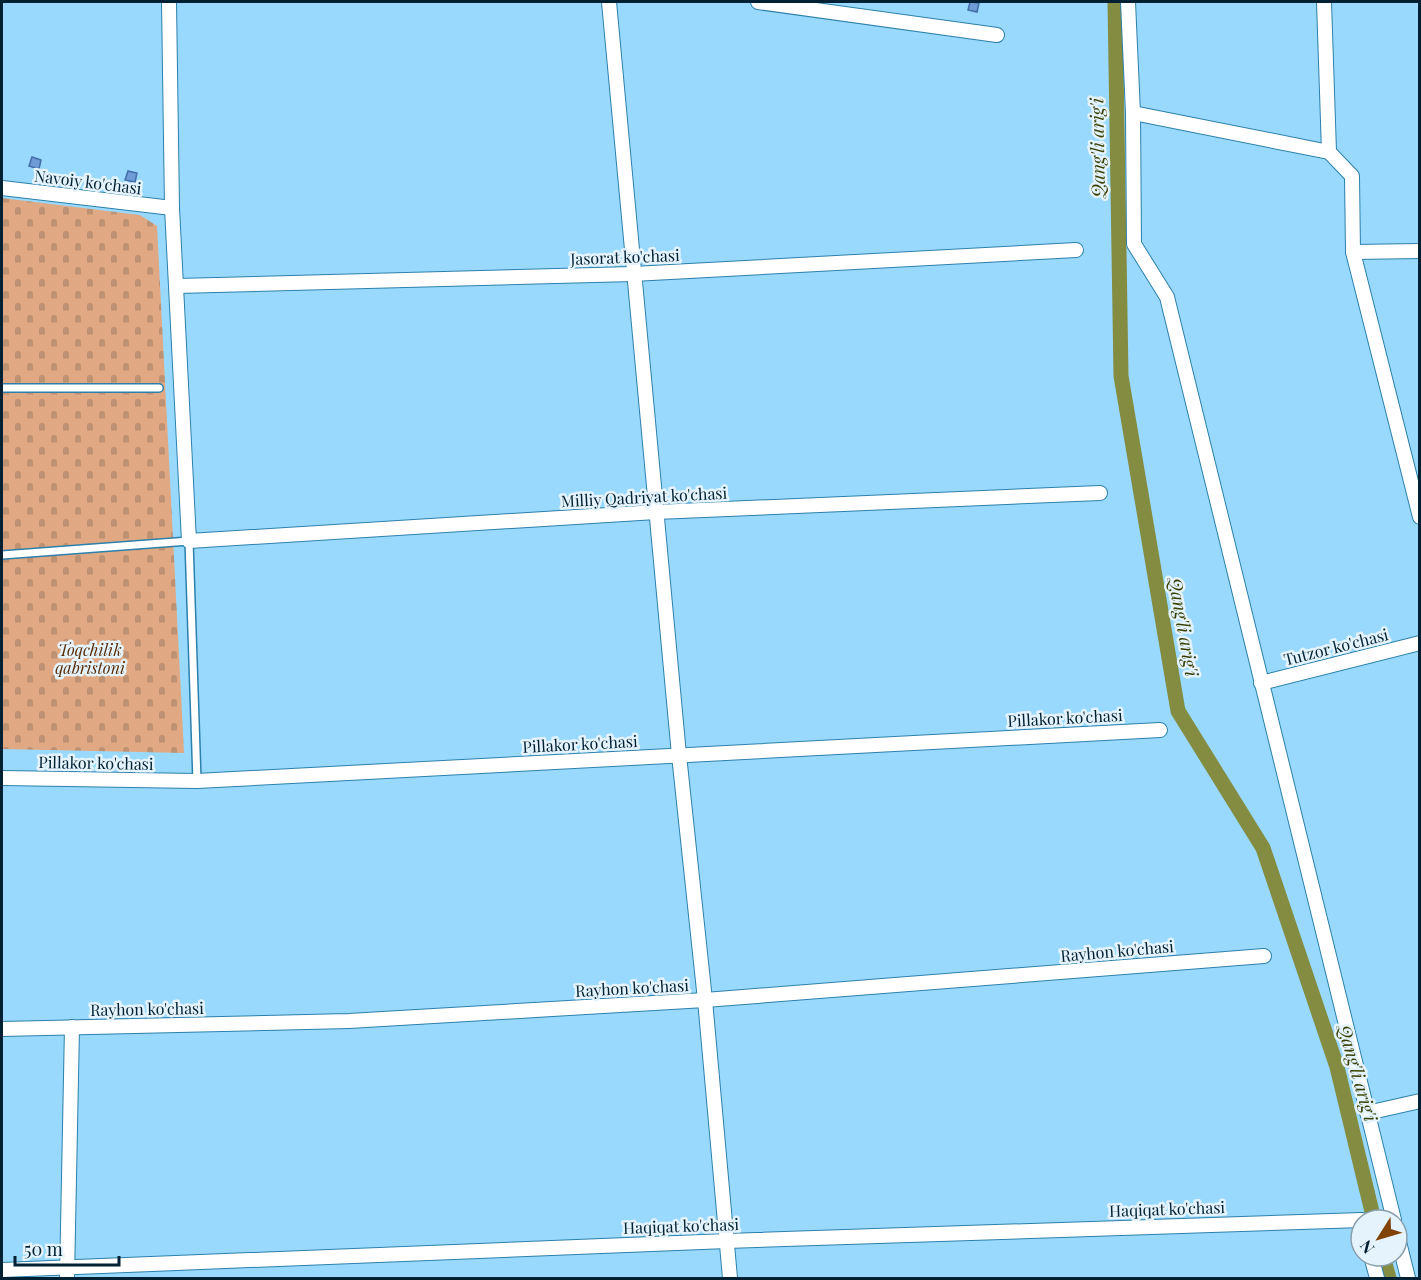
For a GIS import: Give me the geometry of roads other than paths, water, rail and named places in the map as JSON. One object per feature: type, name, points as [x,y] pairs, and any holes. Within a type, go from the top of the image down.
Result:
[{"type":"street","points":[[169,2],[172,208],[189,541]]},
{"type":"street","points":[[609,2],[730,1278]]},
{"type":"street","points":[[758,2],[997,35]]},
{"type":"street","points":[[1128,2],[1133,113],[1134,244],[1167,297],[1391,1208]]},
{"type":"street","points":[[1324,2],[1329,152]]},
{"type":"street","points":[[1133,113],[1329,152],[1352,176],[1353,252],[1419,517]]},
{"type":"street","name":"Navoiy ko'chasi","points":[[2,188],[172,208]]},
{"type":"street","name":"Jasorat ko'chasi","points":[[176,286],[633,274],[1076,250]]},
{"type":"street","points":[[1353,252],[1419,251]]},
{"type":"street","name":"Milliy Qadriyat ko'chasi","points":[[189,541],[656,513],[1100,493]]},
{"type":"street","name":"Tutzor ko'chasi","points":[[1261,682],[1419,643]]},
{"type":"street","name":"Pillakor ko'chasi","points":[[2,778],[197,781],[1160,730]]},
{"type":"street","name":"Rayhon ko'chasi","points":[[2,1029],[349,1021],[705,1000],[1264,956]]},
{"type":"street","points":[[68,1273],[72,1027]]},
{"type":"street","points":[[1367,1113],[1419,1101]]},
{"type":"street","name":"Haqiqat ko'chasi","points":[[2,1270],[68,1273],[727,1241],[1349,1219]]},
{"type":"lane","points":[[2,388],[159,388]]},
{"type":"lane","points":[[2,555],[189,541],[197,781]]},
{"type":"waterway","name":"Qang'li arig'i","points":[[1115,2],[1121,376],[1178,711],[1263,848],[1337,1067],[1371,1208]]},
{"type":"waterway","name":"Qang'li arig'i","points":[[1386,1268],[1389,1278]]},
{"type":"park label","name":"Toqchilik qabristoni","points":[[90,659]]}]
